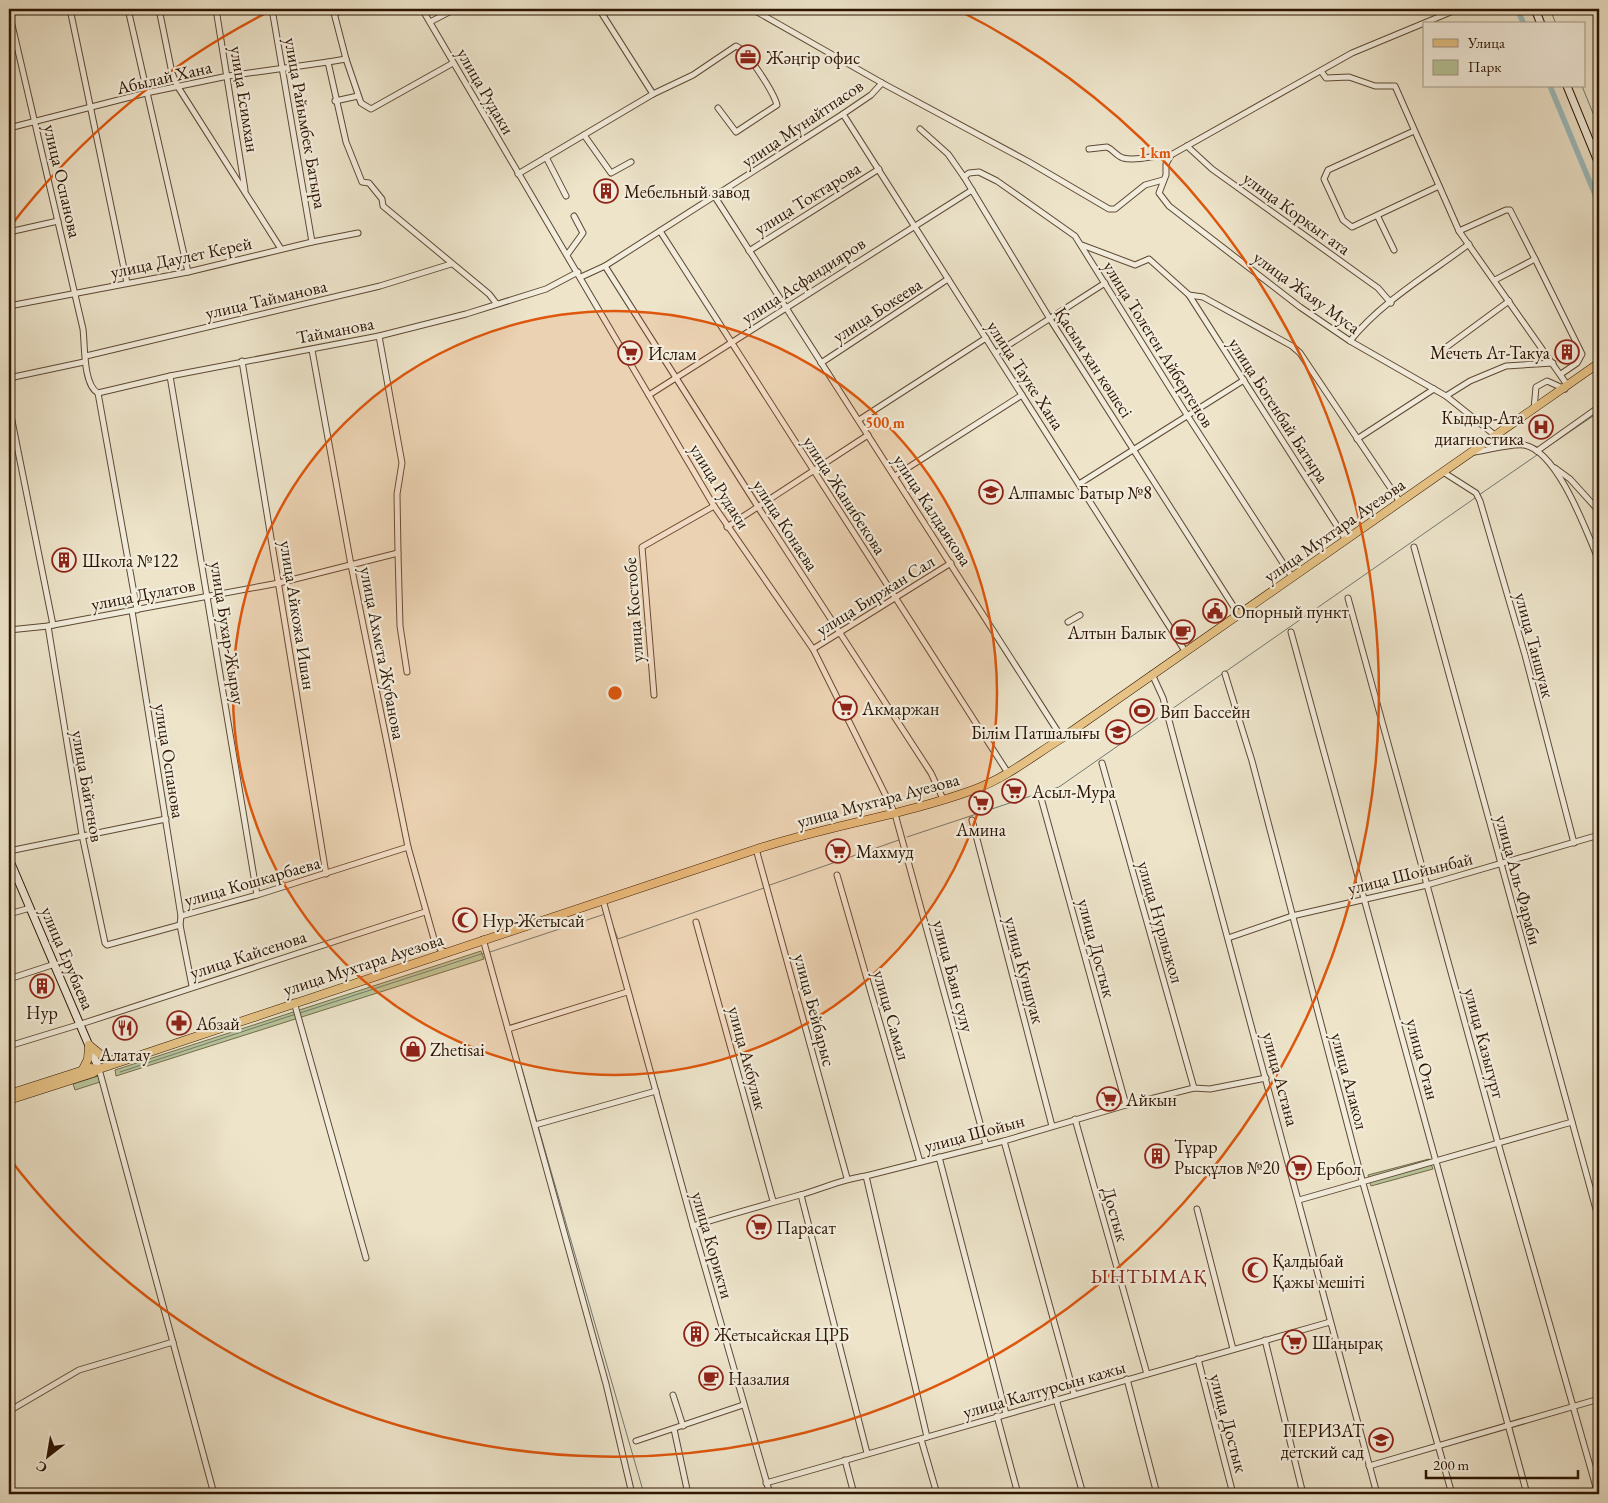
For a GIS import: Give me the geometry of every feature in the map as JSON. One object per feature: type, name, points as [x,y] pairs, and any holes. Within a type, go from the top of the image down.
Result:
[{"type":"main road","name":"улица Мухтара Ауезова","points":[[9,1100],[93,1073],[99,1069],[294,1002],[449,953],[483,939],[756,849],[895,814],[975,789],[1008,773],[1062,738],[1443,472],[1567,388],[1599,363]]},
{"type":"main road","points":[[90,1045],[106,1059],[120,1062]]},
{"type":"main road","points":[[82,1070],[88,1059],[90,1045]]},
{"type":"main road","name":"улица Мухтара Ауезова","points":[[9,1094],[82,1070],[90,1068],[99,1069]]},
{"type":"street","points":[[70,9],[127,282]]},
{"type":"street","points":[[128,9],[188,272]]},
{"type":"street","points":[[159,9],[172,73],[178,87],[281,249]]},
{"type":"street","name":"улица Есимхан","points":[[216,9],[246,193]]},
{"type":"street","name":"улица Райымбек Батыра","points":[[272,9],[312,242]]},
{"type":"street","points":[[349,9],[334,11],[346,59],[358,96],[365,107],[375,108],[454,63]]},
{"type":"street","name":"улица Рудаки","points":[[422,9],[714,506],[813,649],[895,814]]},
{"type":"street","points":[[430,22],[455,9]]},
{"type":"street","points":[[599,9],[653,94]]},
{"type":"street","points":[[752,9],[882,83],[1029,162],[1109,209],[1114,209],[1145,185],[1163,180]]},
{"type":"street","points":[[1425,22],[1458,9]]},
{"type":"street","points":[[1535,9],[1540,22]]},
{"type":"street","name":"улица Оспанова","points":[[9,12],[83,329],[85,359],[92,388],[98,393],[135,611],[180,916]]},
{"type":"street","points":[[1088,149],[1107,147],[1117,156],[1133,159],[1152,155],[1171,155],[1352,53],[1423,23]]},
{"type":"street","points":[[518,174],[653,94],[693,75],[736,46],[746,54],[764,79],[777,105],[736,132],[718,108]]},
{"type":"street","name":"Абылай Хана","points":[[9,128],[146,93],[228,76],[282,70],[346,59]]},
{"type":"street","points":[[328,62],[335,101],[346,142],[362,182],[369,183],[382,199],[383,206],[489,294],[496,303]]},
{"type":"street","points":[[1321,71],[1326,78],[1349,77],[1375,86],[1395,86],[1459,231],[1561,374],[1567,388]]},
{"type":"street","name":"улица Мунайтпасов","points":[[579,275],[605,266],[715,197],[844,114],[871,95],[882,83]]},
{"type":"street","points":[[1568,88],[1599,164]]},
{"type":"street","points":[[335,101],[358,96]]},
{"type":"street","name":"улица Тауке Хана","points":[[844,114],[1185,651]]},
{"type":"street","name":"Қасым хан көшесі","points":[[920,129],[948,154],[964,177],[1050,319],[1239,615]]},
{"type":"street","points":[[1414,131],[1328,170],[1324,179],[1343,220],[1352,228],[1439,186]]},
{"type":"street","points":[[584,135],[611,173],[631,162]]},
{"type":"street","name":"улица Коркыт ата","points":[[1186,146],[1212,169],[1378,288],[1391,303]]},
{"type":"street","name":"улица Жаяу Муса","points":[[1171,155],[1167,160],[1166,175],[1159,193],[1169,206],[1300,307],[1350,342],[1388,361],[1446,396],[1496,436]]},
{"type":"street","points":[[546,157],[566,196]]},
{"type":"street","name":"улица Токтарова","points":[[749,251],[879,170]]},
{"type":"street","name":"улица Толеген Айбергенов","points":[[964,177],[969,173],[979,172],[996,181],[1070,230],[1082,245],[1187,415],[1292,577]]},
{"type":"street","name":"улица Асфандияров","points":[[649,396],[972,190]]},
{"type":"street","name":"улица Калдаякова","points":[[715,197],[1062,738]]},
{"type":"street","points":[[1459,231],[1506,210],[1510,210],[1582,354],[1577,363],[1561,374]]},
{"type":"street","points":[[567,254],[583,233],[574,216]]},
{"type":"street","points":[[1378,216],[1394,250]]},
{"type":"street","points":[[9,232],[58,222]]},
{"type":"street","name":"улица Жанибекова","points":[[660,231],[730,343],[1008,773]]},
{"type":"street","name":"улица Даулет Керей","points":[[9,306],[127,282],[188,272],[281,249],[358,233]]},
{"type":"street","points":[[1350,342],[1360,329],[1391,303],[1469,244]]},
{"type":"street","points":[[1082,245],[1135,265],[1149,259],[1189,295],[1203,297],[1292,346],[1300,353],[1400,502]]},
{"type":"street","points":[[1495,280],[1535,258]]},
{"type":"street","name":"улица Тайманова","points":[[9,378],[380,286],[451,264]]},
{"type":"street","name":"улица Конаева","points":[[605,266],[758,507],[931,773],[942,800]]},
{"type":"street","name":"Тайманова","points":[[98,393],[170,376],[379,336],[466,314],[496,303],[546,289],[579,275]]},
{"type":"street","name":"улица Бокеева","points":[[821,363],[948,279]]},
{"type":"street","points":[[996,353],[1105,284]]},
{"type":"street","name":"улица Богенбай Батыра","points":[[1189,295],[1346,540]]},
{"type":"street","points":[[1437,354],[1509,301]]},
{"type":"street","points":[[379,336],[402,463],[397,494],[398,553],[400,626],[407,672]]},
{"type":"street","points":[[859,420],[986,338]]},
{"type":"street","name":"улица Ахмета Жубанова","points":[[312,350],[351,565],[408,847],[434,939],[441,950],[449,953]]},
{"type":"street","name":"улица Айкожа Ишан","points":[[242,362],[326,874]]},
{"type":"street","points":[[1446,396],[1470,381],[1506,366],[1553,363]]},
{"type":"street","name":"улица Бухар-Жырау","points":[[170,376],[209,596],[257,895]]},
{"type":"street","points":[[1079,484],[1244,380]]},
{"type":"street","points":[[1534,410],[1536,387],[1547,380],[1567,388]]},
{"type":"street","points":[[1357,439],[1434,389]]},
{"type":"street","points":[[895,476],[1022,395]]},
{"type":"street","name":"улица Байтенов","points":[[9,406],[50,626],[82,835],[105,943],[111,944]]},
{"type":"street","points":[[1538,452],[1599,407]]},
{"type":"street","points":[[727,527],[868,435]]},
{"type":"street","points":[[1472,452],[1524,445],[1538,452],[1570,479],[1599,511]]},
{"type":"street","points":[[1554,467],[1569,494],[1599,561]]},
{"type":"street","name":"улица Таншуак","points":[[1443,472],[1478,496],[1525,655],[1574,844]]},
{"type":"street","points":[[1569,494],[1579,488]]},
{"type":"street","name":"улица Костобе","points":[[654,695],[642,547],[714,506]]},
{"type":"street","name":"улица Аль-Фараби","points":[[1414,547],[1599,1220]]},
{"type":"street","name":"улица Дулатов","points":[[9,630],[50,626],[135,611],[279,582],[398,553]]},
{"type":"street","name":"улица Биржан Сал","points":[[813,649],[840,634],[950,563]]},
{"type":"street","name":"улица Казыгурт","points":[[1348,598],[1498,1143],[1598,1494]]},
{"type":"street","points":[[1068,622],[1080,615]]},
{"type":"street","name":"улица Отан","points":[[1291,632],[1366,899],[1527,1494]]},
{"type":"street","name":"улица Астана","points":[[1152,674],[1167,712],[1377,1494]]},
{"type":"street","name":"улица Алакол","points":[[1225,674],[1252,762],[1362,1180],[1452,1494]]},
{"type":"street","name":"улица Нурлыжол","points":[[1102,763],[1194,1088]]},
{"type":"street","name":"улица Достык","points":[[1042,798],[1126,1105]]},
{"type":"street","name":"улица Баян сулу","points":[[895,814],[986,1145]]},
{"type":"street","points":[[9,851],[166,819]]},
{"type":"street","name":"улица Куншуак","points":[[972,820],[1052,1126]]},
{"type":"street","name":"улица Шойынбай","points":[[1228,938],[1292,916],[1427,885],[1500,863],[1574,844],[1599,835]]},
{"type":"street","name":"улица Кошкарбаева","points":[[111,944],[180,925],[180,916],[257,895],[408,847]]},
{"type":"street","name":"улица Бейбарыс","points":[[756,849],[847,1178]]},
{"type":"street","name":"улица Ерубаева","points":[[9,860],[99,1069]]},
{"type":"street","name":"улица Самал","points":[[837,875],[920,1162]]},
{"type":"street","name":"улица Корикти","points":[[603,900],[743,1406],[770,1494]]},
{"type":"street","points":[[9,914],[30,908]]},
{"type":"street","name":"улица Кайсенова","points":[[9,1046],[425,912]]},
{"type":"street","name":"улица Акбулак","points":[[696,922],[773,1201]]},
{"type":"street","points":[[180,925],[192,986]]},
{"type":"street","points":[[483,939],[606,1384],[632,1494]]},
{"type":"street","points":[[9,979],[55,964]]},
{"type":"street","points":[[509,1028],[627,992]]},
{"type":"street","points":[[294,1002],[366,1258]]},
{"type":"street","points":[[99,1069],[214,1494]]},
{"type":"street","name":"улица Шойын","points":[[693,1226],[773,1201],[801,1195],[847,1178],[866,1176],[1004,1141],[1126,1105],[1194,1088],[1210,1089],[1266,1078]]},
{"type":"street","points":[[535,1124],[656,1091]]},
{"type":"street","name":"Достык","points":[[1075,1119],[1146,1374]]},
{"type":"street","points":[[1299,1200],[1362,1180],[1572,1122]]},
{"type":"street","points":[[1004,1141],[1074,1394]]},
{"type":"street","points":[[938,1157],[1006,1414]]},
{"type":"street","points":[[866,1176],[927,1437]]},
{"type":"street","points":[[801,1195],[867,1453]]},
{"type":"street","points":[[1197,1209],[1233,1349]]},
{"type":"street","name":"улица Калтурсын кажы","points":[[766,1483],[1330,1322]]},
{"type":"street","points":[[1265,1340],[1303,1494]]},
{"type":"street","points":[[9,1411],[79,1370],[173,1342]]},
{"type":"street","name":"улица Достык","points":[[1198,1359],[1233,1494]]},
{"type":"street","points":[[1127,1380],[1157,1494]]},
{"type":"street","points":[[673,1395],[683,1426]]},
{"type":"street","points":[[1056,1399],[1083,1494]]},
{"type":"street","points":[[1369,1466],[1599,1399]]},
{"type":"street","points":[[636,1441],[743,1406]]},
{"type":"street","points":[[997,1416],[1018,1494]]},
{"type":"street","points":[[674,1429],[688,1494]]},
{"type":"street","points":[[921,1438],[936,1494]]},
{"type":"street","points":[[845,1460],[854,1494]]},
{"type":"green space","points":[[481,951],[484,959],[116,1076],[115,1070]]},
{"type":"green space","points":[[98,1076],[100,1082],[75,1090],[73,1084]]},
{"type":"green space","points":[[1429,1159],[1433,1169],[1371,1186],[1368,1175]]},
{"type":"waterway","points":[[1517,9],[1523,22]]},
{"type":"waterway","points":[[1550,9],[1555,22]]},
{"type":"waterway","points":[[1551,88],[1599,204]]},
{"type":"waterway","points":[[1583,88],[1599,128]]},
{"type":"waterway","points":[[1540,452],[1599,412]]},
{"type":"waterway","points":[[1479,495],[1537,455]]},
{"type":"waterway","points":[[1169,711],[1475,498]]},
{"type":"waterway","points":[[1042,792],[1059,787],[1165,713]]},
{"type":"waterway","points":[[907,837],[1037,794]]},
{"type":"waterway","points":[[767,886],[899,840]]},
{"type":"waterway","points":[[608,913],[618,939],[764,888]]},
{"type":"waterway","points":[[490,952],[605,914]]},
{"type":"waterway","points":[[300,1013],[484,953]]},
{"type":"waterway","points":[[120,1072],[296,1014]]},
{"type":"waterway","points":[[522,1069],[537,1122]]},
{"type":"waterway","points":[[538,1126],[644,1494]]},
{"type":"place","name":"Жәңгір офис","points":[[748,57]]},
{"type":"place","name":"Мебельный завод","points":[[606,191]]},
{"type":"place","name":"Мечеть Ат-Такуа","points":[[1567,352]]},
{"type":"place","name":"Ислам","points":[[630,353]]},
{"type":"place","name":"Кыдыр-Ата диагностика","points":[[1541,427]]},
{"type":"place","name":"Алпамыс Батыр №8","points":[[991,492]]},
{"type":"place","name":"Школа №122","points":[[64,560]]},
{"type":"place","name":"Опорный пункт","points":[[1215,611]]},
{"type":"place","name":"Алтын Балык","points":[[1183,632]]},
{"type":"place","name":"Акмаржан","points":[[845,708]]},
{"type":"place","name":"Вип Бассейн","points":[[1142,711]]},
{"type":"place","name":"Білім Патшалығы","points":[[1118,732]]},
{"type":"place","name":"Асыл-Мура","points":[[1014,791]]},
{"type":"place","name":"Амина","points":[[981,803]]},
{"type":"place","name":"Махмуд","points":[[838,851]]},
{"type":"place","name":"Нур-Жетысай","points":[[465,920]]},
{"type":"place","name":"Нур","points":[[42,986]]},
{"type":"place","name":"Абзай","points":[[179,1023]]},
{"type":"place","name":"Алатау","points":[[125,1028]]},
{"type":"place","name":"Zhetisai","points":[[413,1049]]},
{"type":"place","name":"Айкын","points":[[1109,1099]]},
{"type":"place","name":"Тұрар Рысқұлов №20","points":[[1157,1156]]},
{"type":"place","name":"Ербол","points":[[1299,1168]]},
{"type":"place","name":"Парасат","points":[[759,1227]]},
{"type":"place","name":"Қалдыбай Қажы мешіті","points":[[1255,1270]]},
{"type":"place","name":"Жетысайская ЦРБ","points":[[696,1334]]},
{"type":"place","name":"Шаңырақ","points":[[1294,1342]]},
{"type":"place","name":"Назалия","points":[[711,1378]]},
{"type":"place","name":"ПЕРИЗАТ детский сад","points":[[1381,1440]]},
{"type":"district","name":"ЫНТЫМАҚ","points":[[1149,1276]]}]
